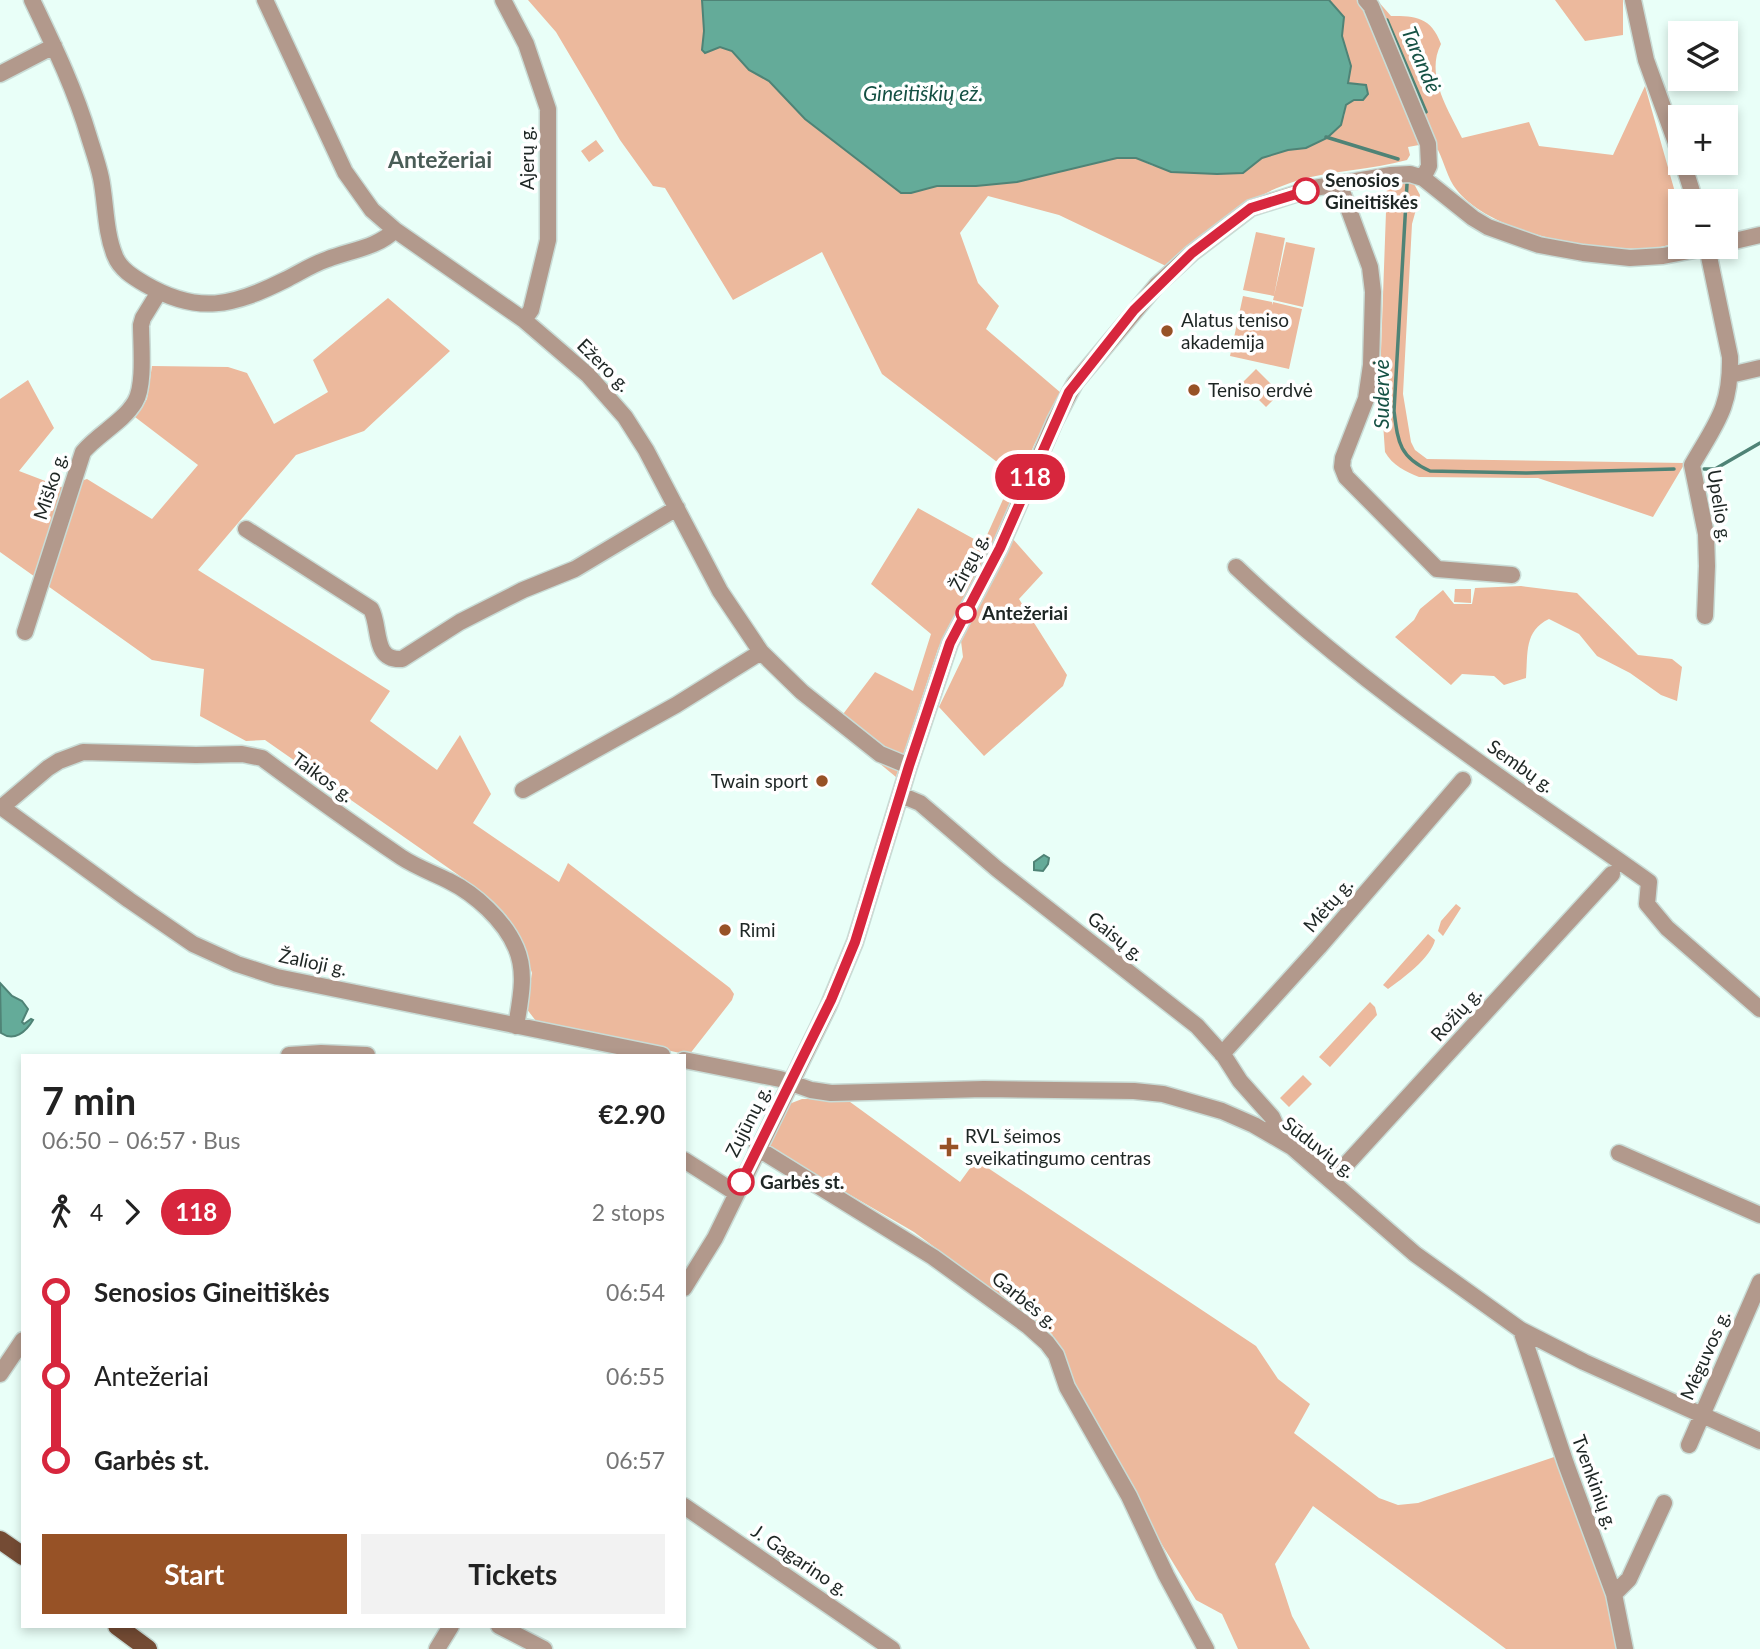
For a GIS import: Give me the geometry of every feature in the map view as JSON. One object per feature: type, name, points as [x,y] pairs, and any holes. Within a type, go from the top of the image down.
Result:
[{"type":"main road","points":[[0,1540],[21,1555]]},
{"type":"main road","points":[[120,1628],[148,1649]]},
{"type":"street","points":[[32,0],[54,46],[83,119],[100,175],[116,259],[129,273],[159,292],[184,302],[201,304],[238,300],[325,260],[380,242],[395,230]]},
{"type":"street","name":"Ežero g.","points":[[265,0],[345,172],[372,210],[395,230],[524,320],[588,375],[615,405],[646,450],[720,591],[761,652],[802,692],[880,754],[909,766]]},
{"type":"street","name":"Ajerų g.","points":[[503,0],[526,44],[548,109],[546,254],[531,310],[524,320]]},
{"type":"street","points":[[1366,0],[1371,6],[1428,144],[1429,166],[1423,178],[1488,227],[1543,246],[1630,258],[1668,255]]},
{"type":"street","points":[[1633,0],[1646,60],[1668,121]]},
{"type":"street","points":[[0,74],[54,46]]},
{"type":"street","name":"Žirgų g.","points":[[790,1083],[828,1007],[855,942],[950,643],[1000,548],[1055,421],[1075,383],[1157,285],[1224,227],[1251,208],[1339,183],[1391,174],[1410,174],[1423,178]]},
{"type":"street","points":[[1339,183],[1370,267],[1373,292],[1371,365],[1366,399],[1343,458],[1343,472],[1437,569],[1512,575]]},
{"type":"street","points":[[1738,240],[1760,235]]},
{"type":"street","name":"Upelio g.","points":[[1705,615],[1706,534],[1692,465],[1724,409],[1730,375],[1730,358],[1710,259]]},
{"type":"street","name":"Miško g.","points":[[25,632],[83,452],[92,441],[129,411],[139,395],[141,325],[159,292]]},
{"type":"street","points":[[1730,375],[1760,368]]},
{"type":"street","points":[[246,529],[371,609],[378,625],[382,651],[395,659],[402,659],[460,622],[575,569],[677,508]]},
{"type":"street","name":"Sembų g.","points":[[1236,567],[1362,676],[1471,757],[1650,882],[1647,904],[1667,928],[1760,1009]]},
{"type":"street","points":[[523,790],[676,705],[761,652]]},
{"type":"street","name":"Taikos g.","points":[[1,807],[48,768],[66,757],[83,752],[242,754],[262,758],[396,853],[452,882],[488,910],[516,947],[520,962],[522,983],[516,1026]]},
{"type":"street","name":"Mėtų g.","points":[[1222,1054],[1319,947],[1462,780]]},
{"type":"street","name":"Gaisų g.","points":[[901,794],[920,803],[997,869],[1197,1026],[1272,1117],[1276,1126],[1274,1136]]},
{"type":"street","name":"Žalioji g.","points":[[1,807],[193,944],[237,964],[278,977],[657,1054]]},
{"type":"street","name":"Rožių g.","points":[[1331,1181],[1612,874]]},
{"type":"street","points":[[305,1054],[344,1054]]},
{"type":"street","points":[[686,1060],[790,1083]]},
{"type":"street","name":"Sūduvių g.","points":[[790,1083],[831,1093],[984,1088],[1134,1091],[1194,1102],[1254,1125],[1292,1147],[1415,1254],[1521,1330],[1584,1362],[1760,1441]]},
{"type":"street","name":"Zujūnų g.","points":[[686,1285],[703,1260],[790,1083]]},
{"type":"street","name":"Garbės g.","points":[[757,1148],[933,1257],[1028,1326],[1046,1343],[1056,1355],[1067,1387],[1129,1496],[1166,1575],[1206,1649]]},
{"type":"street","points":[[1619,1153],[1760,1215]]},
{"type":"street","points":[[686,1161],[736,1193]]},
{"type":"street","name":"Mėguvos g.","points":[[1689,1445],[1760,1282]]},
{"type":"street","name":"Tvenkinių g.","points":[[1521,1330],[1614,1594],[1625,1649]]},
{"type":"street","points":[[0,1374],[21,1343]]},
{"type":"street","points":[[1614,1594],[1629,1578],[1664,1503]]},
{"type":"street","name":"J. Gagarino g.","points":[[686,1507],[892,1649]]},
{"type":"street","points":[[437,1649],[450,1628]]},
{"type":"street","points":[[503,1628],[544,1649]]},
{"type":"shaded area","points":[[528,0],[702,0],[702,50],[705,53],[720,47],[733,51],[749,70],[769,81],[805,119],[901,193],[911,193],[937,186],[976,186],[1117,158],[1136,158],[1153,166],[1243,173],[1262,158],[1288,150],[1344,117],[1346,105],[1354,100],[1363,100],[1363,84],[1348,83],[1351,67],[1342,36],[1344,17],[1329,0],[1377,0],[1391,16],[1422,20],[1437,35],[1441,44],[1437,56],[1437,80],[1445,104],[1462,138],[1529,122],[1539,146],[1613,155],[1645,86],[1674,189],[1668,189],[1668,245],[1631,249],[1576,244],[1520,229],[1472,205],[1453,185],[1438,150],[1419,145],[1408,147],[1410,155],[1407,160],[1310,177],[1260,196],[1210,228],[1166,266],[1059,215],[988,196],[960,233],[978,283],[999,306],[986,329],[1061,393],[1034,445],[991,549],[938,649],[896,777],[834,726],[875,672],[913,691],[931,634],[871,584],[918,508],[983,544],[1014,475],[882,374],[822,252],[733,300],[665,188],[653,186],[620,140],[556,32]]},
{"type":"shaded area","points":[[1555,0],[1623,0],[1623,35],[1585,41]]},
{"type":"shaded area","points":[[596,140],[604,151],[589,162],[581,151]]},
{"type":"shaded area","points":[[1413,182],[1420,195],[1412,224],[1403,394],[1411,442],[1415,450],[1427,459],[1685,463],[1653,517],[1538,478],[1419,477],[1400,468],[1388,457],[1385,452],[1380,379],[1387,184]]},
{"type":"shaded area","points":[[1256,232],[1285,238],[1274,296],[1243,290]]},
{"type":"shaded area","points":[[1286,242],[1315,248],[1303,307],[1273,300]]},
{"type":"shaded area","points":[[1243,296],[1272,302],[1272,305],[1273,302],[1302,309],[1289,369],[1230,356]]},
{"type":"shaded area","points":[[388,298],[450,351],[364,431],[296,455],[198,570],[390,691],[370,721],[437,770],[460,735],[491,794],[473,823],[559,882],[568,863],[730,988],[734,994],[732,1000],[689,1055],[536,1021],[526,1008],[532,973],[522,944],[506,915],[467,881],[265,740],[246,741],[200,716],[204,669],[152,660],[0,552],[0,399],[28,380],[54,428],[19,471],[61,487],[87,479],[152,519],[198,465],[135,417],[147,399],[152,366],[228,367],[247,373],[274,424],[328,392],[313,360]]},
{"type":"shaded area","points":[[1256,369],[1280,393],[1266,407],[1242,383]]},
{"type":"shaded area","points":[[1012,538],[1043,573],[1019,599],[1067,675],[1063,686],[984,756],[939,707],[963,657],[961,641]]},
{"type":"shaded area","points":[[1521,586],[1577,593],[1638,655],[1672,659],[1682,667],[1677,701],[1661,695],[1630,673],[1597,656],[1579,634],[1549,619],[1531,636],[1526,678],[1504,685],[1494,676],[1462,674],[1451,685],[1395,637],[1414,620],[1420,609],[1443,590],[1454,604],[1472,604],[1475,588]]},
{"type":"shaded area","points":[[1455,589],[1471,589],[1471,603],[1454,602]]},
{"type":"shaded area","points":[[1456,904],[1461,908],[1443,936],[1438,931],[1441,921]]},
{"type":"shaded area","points":[[1428,934],[1435,940],[1422,961],[1388,989],[1383,985]]},
{"type":"shaded area","points":[[1370,1002],[1377,1015],[1330,1067],[1319,1057]]},
{"type":"shaded area","points":[[1303,1075],[1312,1084],[1289,1107],[1280,1098]]},
{"type":"shaded area","points":[[802,1099],[846,1099],[960,1182],[976,1160],[1256,1346],[1278,1379],[1310,1404],[1294,1433],[1379,1498],[1398,1505],[1418,1503],[1557,1456],[1603,1584],[1619,1649],[1506,1649],[1313,1506],[1275,1564],[1292,1616],[1310,1649],[1238,1649],[1222,1614],[1196,1600],[1145,1517],[1074,1382],[1052,1334],[914,1232],[766,1146],[789,1104]]},
{"type":"water","name":"Gineitiškių ež.","points":[[702,0],[1329,0],[1344,17],[1342,36],[1351,66],[1348,83],[1366,85],[1368,94],[1363,100],[1354,100],[1346,105],[1341,125],[1327,138],[1306,148],[1262,158],[1243,173],[1171,172],[1136,158],[1117,158],[1017,182],[937,186],[901,193],[805,119],[769,81],[749,70],[732,51],[720,47],[705,53],[702,50]]},
{"type":"water","points":[[1044,855],[1049,858],[1048,864],[1043,871],[1034,870],[1034,862]]},
{"type":"water","points":[[0,983],[28,1009],[22,1022],[24,1024],[33,1020],[23,1032],[15,1036],[1,1033]]},
{"type":"waterway","name":"Tarandė","points":[[1387,20],[1426,112]]},
{"type":"waterway","name":"Sudervė","points":[[1326,137],[1398,159]]},
{"type":"waterway","name":"Sudervė","points":[[1407,184],[1394,411],[1399,440],[1406,454],[1430,471],[1527,473],[1674,469]]},
{"type":"waterway","name":"Sudervė","points":[[1704,469],[1715,469],[1760,443]]},
{"type":"bus line","name":"118","points":[[741,1182],[831,1000],[855,942],[950,643],[1000,548],[1069,392],[1134,310],[1192,253],[1251,208],[1306,191]]},
{"type":"place","name":"Senosios Gineitiškės","points":[[1306,191]]},
{"type":"place","name":"Alatus teniso akademija","points":[[1167,331]]},
{"type":"place","name":"Teniso erdvė","points":[[1194,390]]},
{"type":"place","name":"Antežeriai","points":[[966,613]]},
{"type":"place","name":"Twain sport","points":[[822,781]]},
{"type":"place","name":"Rimi","points":[[725,930]]},
{"type":"place","name":"RVL šeimos sveikatingumo centras","points":[[949,1147]]},
{"type":"place","name":"Garbės st.","points":[[741,1182]]},
{"type":"district","name":"Antežeriai","points":[[440,160]]}]
